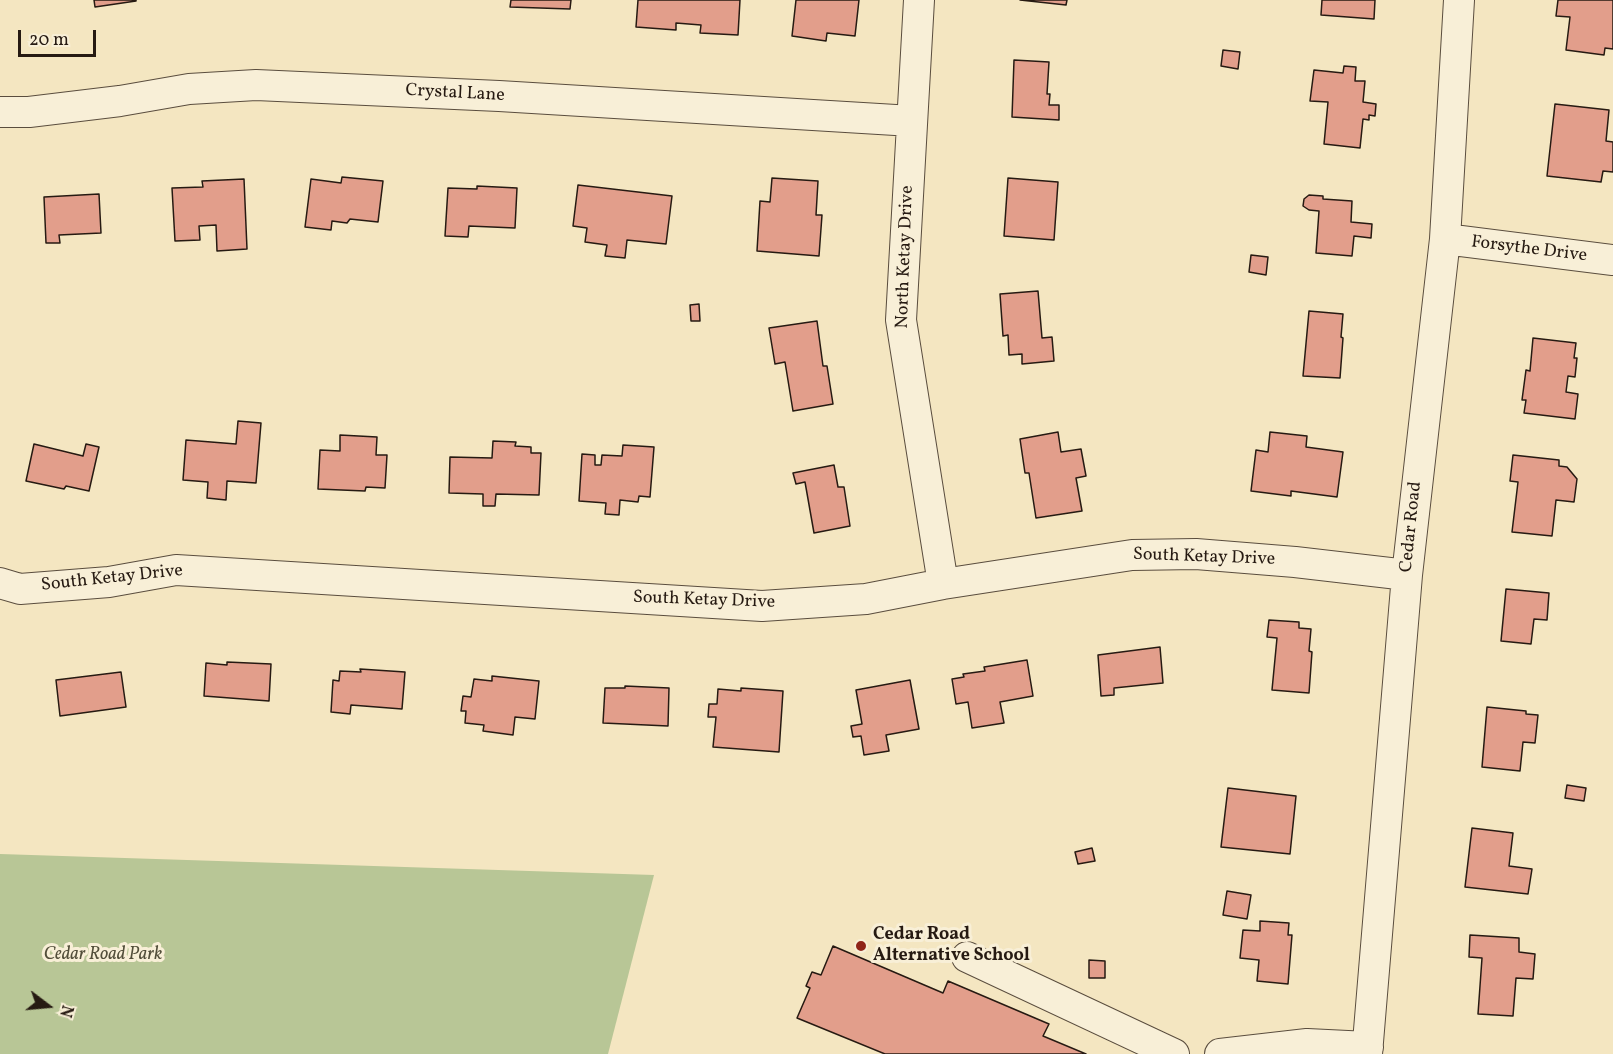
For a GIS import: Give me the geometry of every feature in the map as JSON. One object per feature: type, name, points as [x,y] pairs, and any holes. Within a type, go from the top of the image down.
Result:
[{"type":"street","name":"North Ketay Drive","points":[[919,0],[901,320],[943,584]]},
{"type":"street","name":"Cedar Road","points":[[1367,1050],[1407,575],[1445,239],[1460,0]]},
{"type":"street","name":"Crystal Lane","points":[[0,112],[29,112],[120,101],[189,89],[256,85],[499,96],[912,121]]},
{"type":"street","name":"Forsythe Drive","points":[[1445,239],[1613,260]]},
{"type":"street","name":"South Ketay Drive","points":[[0,583],[20,589],[109,582],[176,570],[762,606],[866,599],[943,584],[1132,555],[1196,554],[1295,562],[1407,575]]},
{"type":"street","points":[[967,957],[1174,1054]]},
{"type":"street","points":[[1223,1054],[1306,1049],[1367,1050]]},
{"type":"green space","name":"Cedar Road Park","points":[[0,854],[654,875],[608,1054],[0,1054]]},
{"type":"building","points":[[94,0],[136,0],[136,1],[95,7]]},
{"type":"building","points":[[511,0],[571,0],[570,9],[510,7]]},
{"type":"building","points":[[638,0],[740,0],[738,35],[700,33],[701,25],[676,23],[676,30],[636,27]]},
{"type":"building","points":[[796,0],[859,0],[855,36],[827,33],[826,41],[792,36]]},
{"type":"building","points":[[1020,0],[1067,0],[1066,5]]},
{"type":"building","points":[[1322,0],[1375,0],[1374,19],[1321,15]]},
{"type":"building","points":[[1558,0],[1613,0],[1613,49],[1605,48],[1604,55],[1566,50],[1570,17],[1556,16]]},
{"type":"building","points":[[1223,50],[1240,52],[1238,69],[1221,66]]},
{"type":"building","points":[[1014,60],[1049,62],[1047,94],[1050,94],[1049,105],[1059,105],[1059,120],[1012,117]]},
{"type":"building","points":[[1344,66],[1356,67],[1355,81],[1365,81],[1363,102],[1376,104],[1375,116],[1369,115],[1369,120],[1363,119],[1360,148],[1324,144],[1328,102],[1310,101],[1314,70],[1343,73]]},
{"type":"building","points":[[1555,104],[1609,110],[1606,141],[1613,142],[1613,172],[1603,171],[1601,182],[1547,176]]},
{"type":"building","points":[[342,177],[383,181],[378,222],[350,219],[347,223],[332,221],[331,230],[305,227],[311,179],[341,183]]},
{"type":"building","points":[[772,178],[818,181],[816,215],[822,215],[819,256],[757,251],[760,201],[770,202]]},
{"type":"building","points":[[1008,178],[1058,182],[1054,240],[1004,236]]},
{"type":"building","points":[[244,179],[247,249],[217,251],[216,225],[199,226],[200,240],[175,241],[172,188],[203,187],[202,181]]},
{"type":"building","points":[[578,185],[672,196],[666,244],[627,240],[625,258],[605,256],[607,245],[585,242],[587,228],[573,226]]},
{"type":"building","points":[[477,186],[517,188],[515,228],[469,226],[468,237],[445,236],[448,188],[477,189]]},
{"type":"building","points":[[99,194],[101,233],[59,235],[60,243],[46,243],[44,197]]},
{"type":"building","points":[[1309,195],[1323,196],[1323,199],[1352,201],[1351,222],[1372,224],[1371,238],[1354,236],[1352,256],[1316,253],[1319,211],[1309,210],[1303,206],[1304,199]]},
{"type":"building","points":[[1251,255],[1268,257],[1266,275],[1249,272]]},
{"type":"building","points":[[1038,291],[1042,338],[1052,337],[1054,361],[1022,364],[1022,354],[1009,355],[1008,335],[1003,336],[1000,294]]},
{"type":"building","points":[[699,304],[700,321],[691,321],[690,305]]},
{"type":"building","points":[[1309,311],[1343,314],[1340,378],[1303,376]]},
{"type":"building","points":[[817,321],[823,366],[827,366],[833,404],[793,411],[785,362],[775,364],[769,328]]},
{"type":"building","points":[[1533,338],[1576,343],[1575,377],[1568,376],[1566,392],[1578,394],[1575,419],[1524,413],[1526,400],[1522,400],[1526,370],[1530,371]]},
{"type":"building","points":[[238,421],[261,423],[256,483],[227,481],[226,500],[207,498],[208,482],[183,480],[186,440],[236,444]]},
{"type":"building","points":[[1058,432],[1061,452],[1081,449],[1086,476],[1076,478],[1082,511],[1036,518],[1029,473],[1025,473],[1020,439]]},
{"type":"building","points":[[1270,432],[1307,436],[1306,447],[1343,452],[1337,497],[1291,491],[1291,496],[1251,491],[1256,450],[1268,452]]},
{"type":"building","points":[[340,435],[377,437],[376,455],[387,455],[385,488],[366,487],[365,491],[318,489],[320,450],[340,451]]},
{"type":"building","points":[[493,441],[516,442],[515,446],[531,447],[531,453],[541,453],[539,495],[496,494],[495,506],[483,506],[483,494],[449,493],[450,457],[492,458]]},
{"type":"building","points":[[34,444],[83,456],[86,444],[99,447],[89,491],[66,486],[64,489],[26,481]]},
{"type":"building","points":[[623,445],[654,447],[650,497],[639,496],[638,502],[620,500],[619,515],[605,514],[606,503],[579,501],[582,454],[595,455],[595,465],[601,465],[602,455],[622,456]]},
{"type":"building","points":[[1513,455],[1559,460],[1559,466],[1567,467],[1577,479],[1574,502],[1556,500],[1552,536],[1512,532],[1518,482],[1510,481]]},
{"type":"building","points":[[834,465],[838,487],[844,487],[850,526],[814,533],[805,482],[796,484],[793,473]]},
{"type":"building","points":[[1506,589],[1549,593],[1547,620],[1534,619],[1531,644],[1501,641]]},
{"type":"building","points":[[1269,620],[1299,622],[1299,628],[1311,629],[1309,693],[1272,690],[1277,638],[1267,637]]},
{"type":"building","points":[[1160,647],[1163,683],[1114,688],[1114,695],[1101,696],[1098,655]]},
{"type":"building","points":[[1027,660],[1033,696],[1000,702],[1004,723],[972,728],[968,702],[956,704],[952,679],[964,677],[963,674],[985,671],[984,667]]},
{"type":"building","points":[[227,662],[271,664],[269,701],[204,696],[206,663],[227,665]]},
{"type":"building","points":[[360,669],[405,672],[402,709],[351,705],[350,714],[331,712],[333,680],[339,681],[340,671],[361,672]]},
{"type":"building","points":[[121,672],[126,707],[60,716],[56,680]]},
{"type":"building","points":[[492,676],[539,681],[535,719],[515,717],[513,735],[483,731],[484,725],[465,723],[466,711],[461,711],[463,696],[471,697],[474,679],[492,681]]},
{"type":"building","points":[[910,680],[919,729],[886,735],[889,751],[864,755],[861,736],[853,737],[851,726],[862,724],[856,690]]},
{"type":"building","points":[[625,686],[669,688],[668,726],[603,723],[605,688],[625,688]]},
{"type":"building","points":[[741,688],[783,691],[779,752],[713,747],[716,717],[708,717],[709,704],[717,704],[718,689],[741,691]]},
{"type":"building","points":[[1487,707],[1526,711],[1526,714],[1538,715],[1535,743],[1523,742],[1520,771],[1482,767]]},
{"type":"building","points":[[1567,785],[1586,788],[1584,801],[1565,798]]},
{"type":"building","points":[[1228,788],[1296,796],[1290,854],[1221,847]]},
{"type":"building","points":[[1472,828],[1513,833],[1509,866],[1532,869],[1528,894],[1465,887]]},
{"type":"building","points":[[1092,848],[1095,861],[1078,864],[1075,852]]},
{"type":"building","points":[[1227,891],[1251,895],[1247,919],[1223,915]]},
{"type":"building","points":[[1260,921],[1289,923],[1288,935],[1292,935],[1288,984],[1257,981],[1259,960],[1240,958],[1243,930],[1260,931]]},
{"type":"building","points":[[1470,935],[1519,938],[1519,952],[1535,954],[1533,979],[1516,978],[1513,1016],[1478,1014],[1482,958],[1469,957]]},
{"type":"building","points":[[833,946],[943,993],[948,981],[1049,1024],[1043,1036],[1086,1054],[885,1054],[797,1018],[810,988],[806,986],[812,972],[821,975]]},
{"type":"building","points":[[1089,960],[1105,961],[1105,978],[1089,978]]},
{"type":"place","name":"Cedar Road Alternative School","points":[[861,946]]}]
